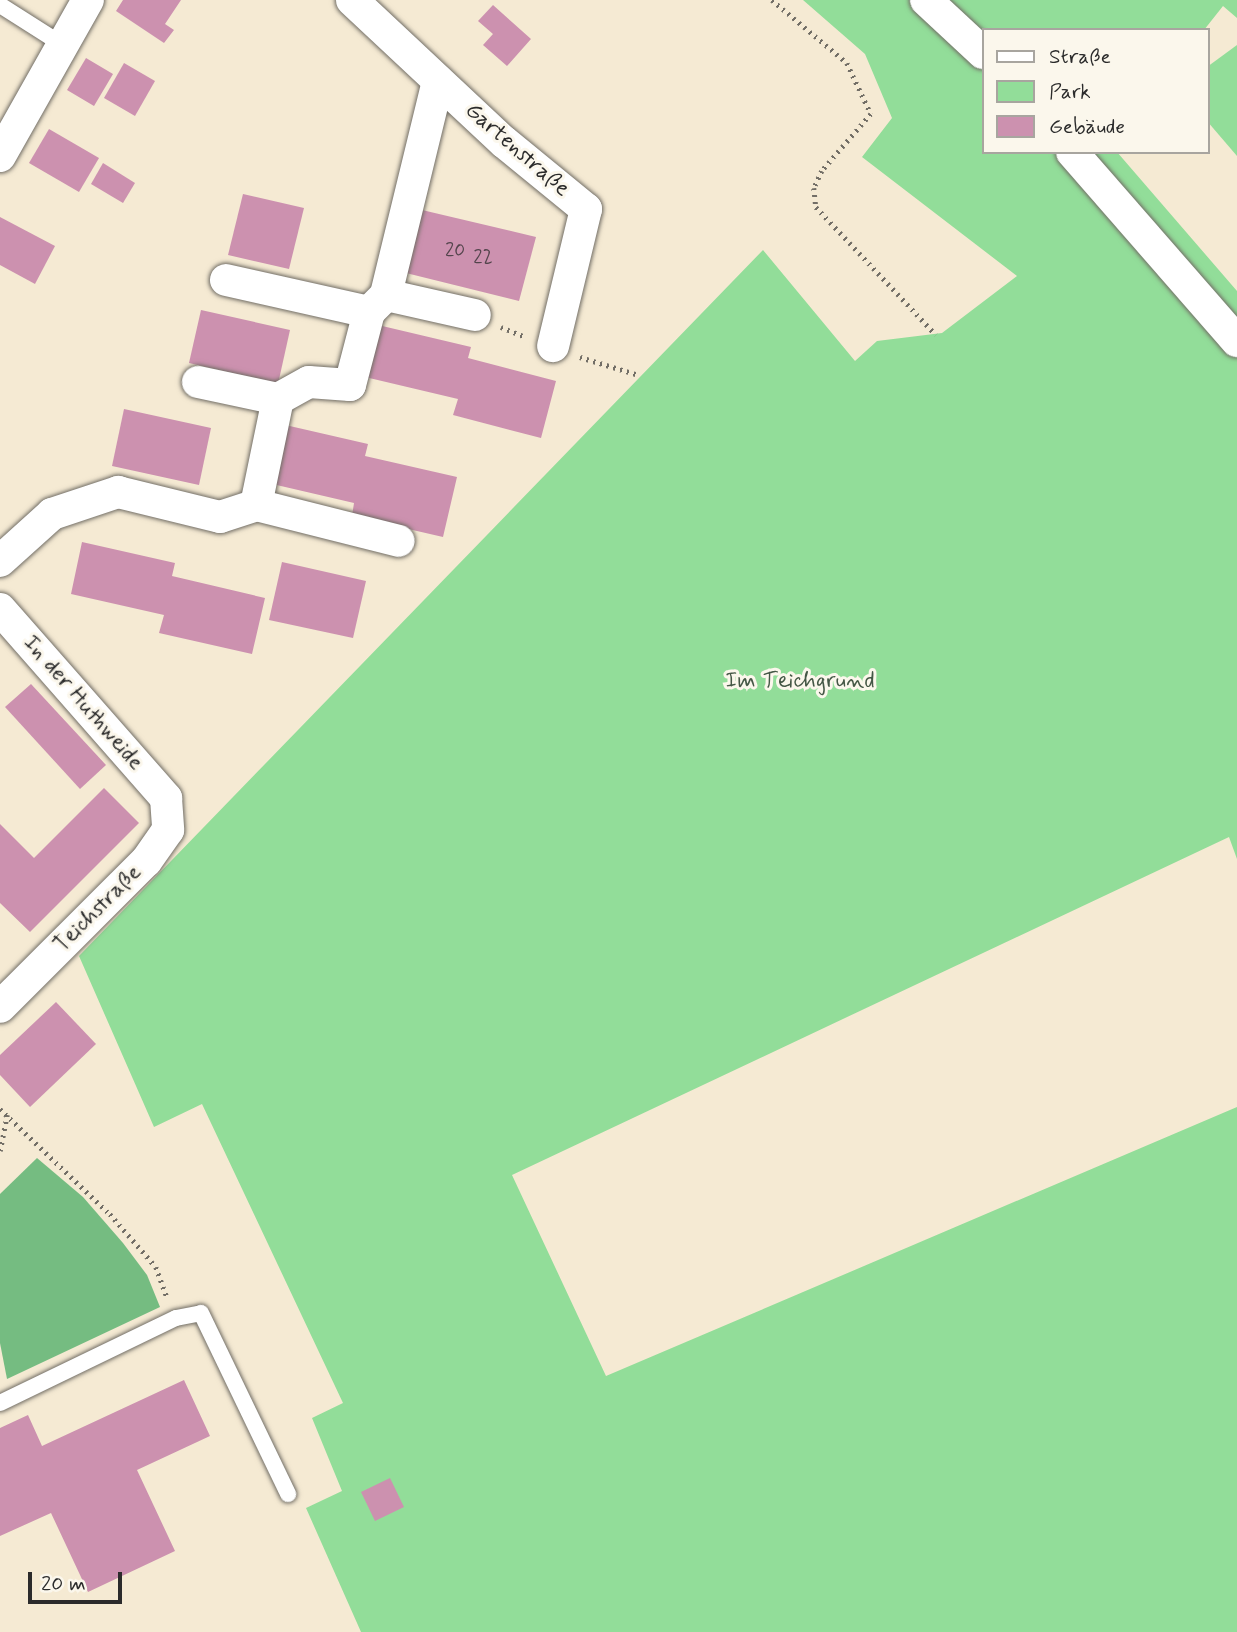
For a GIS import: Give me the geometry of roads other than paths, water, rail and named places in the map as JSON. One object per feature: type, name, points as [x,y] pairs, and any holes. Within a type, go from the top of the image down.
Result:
[{"type":"street","points":[[0,156],[88,0]]},
{"type":"street","name":"Gartenstraße","points":[[352,0],[438,81],[586,209],[553,346]]},
{"type":"street","points":[[926,0],[982,52]]},
{"type":"street","name":"Gartenstraße","points":[[377,303],[438,81]]},
{"type":"street","points":[[1074,154],[1237,341]]},
{"type":"street","points":[[226,280],[475,315]]},
{"type":"street","points":[[198,382],[278,399],[309,382],[350,385],[377,303]]},
{"type":"street","points":[[256,505],[278,399]]},
{"type":"street","points":[[0,561],[52,514],[118,492],[220,517],[256,505],[399,541]]},
{"type":"street","name":"In der Huthweide","points":[[0,609],[166,798]]},
{"type":"street","name":"Teichstraße","points":[[0,1007],[146,861],[168,830],[166,798]]},
{"type":"lane","points":[[0,5],[62,46]]},
{"type":"lane","points":[[0,1403],[176,1318],[201,1313],[288,1494]]},
{"type":"park label","name":"Im Teichgrund","points":[[800,681]]}]
